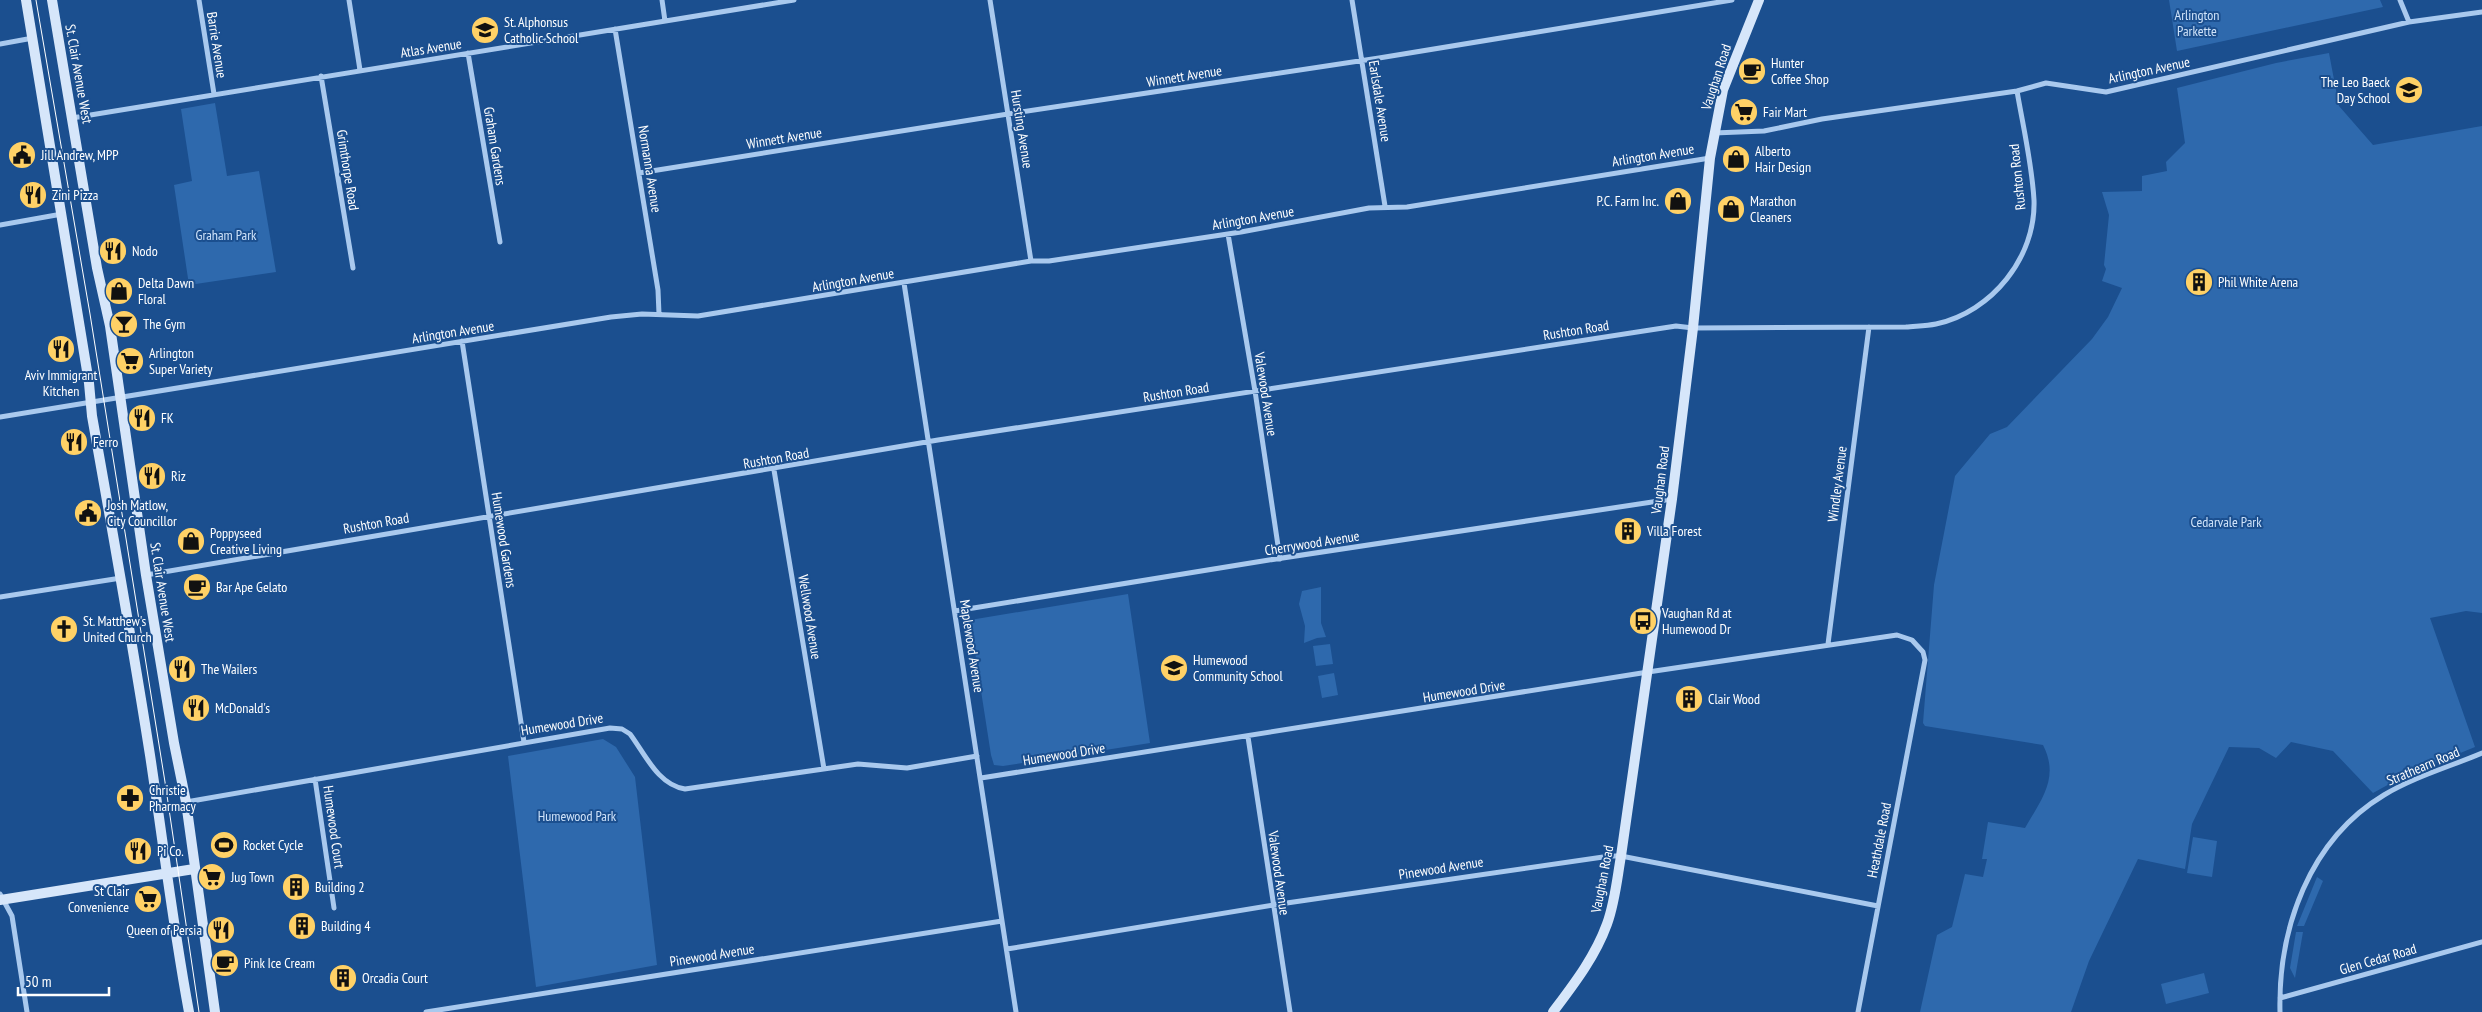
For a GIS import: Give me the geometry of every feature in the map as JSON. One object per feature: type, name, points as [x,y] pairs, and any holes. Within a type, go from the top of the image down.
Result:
[{"type":"main road","points":[[26,0],[121,578],[189,1012]]},
{"type":"main road","name":"St. Clair Avenue West","points":[[52,0],[97,268],[110,326],[146,575],[174,743],[186,802],[215,1012]]},
{"type":"main road","name":"Vaughan Road","points":[[1553,1012],[1577,980],[1600,940],[1613,902],[1622,856],[1672,499],[1714,133],[1723,90],[1759,0]]},
{"type":"main road","points":[[1,898],[194,869]]},
{"type":"street","name":"Barrie Avenue","points":[[199,0],[214,94]]},
{"type":"street","points":[[349,0],[360,70]]},
{"type":"street","points":[[662,0],[665,21]]},
{"type":"street","name":"Atlas Avenue","points":[[72,118],[794,0]]},
{"type":"street","name":"Hursting Avenue","points":[[990,0],[1031,261]]},
{"type":"street","name":"Earlsdale Avenue","points":[[1352,0],[1385,206]]},
{"type":"street","name":"Winnett Avenue","points":[[639,173],[1732,0]]},
{"type":"street","points":[[2400,0],[2409,22]]},
{"type":"street","name":"Arlington Avenue","points":[[1714,133],[1764,131],[1822,119],[2017,91],[2046,83],[2106,92],[2409,22],[2482,12]]},
{"type":"street","name":"Normanna Avenue","points":[[615,29],[658,290],[659,314]]},
{"type":"street","points":[[0,44],[33,38]]},
{"type":"street","name":"Graham Gardens","points":[[468,53],[500,242]]},
{"type":"street","name":"Grimthorpe Road","points":[[321,76],[353,268]]},
{"type":"street","name":"Rushton Road","points":[[146,575],[489,515],[774,470],[928,442],[1633,332],[1676,326],[1693,328],[1906,327],[1936,324],[1959,316],[1982,303],[2004,282],[2022,258],[2031,228],[2034,201],[2017,91]]},
{"type":"street","name":"Arlington Avenue","points":[[0,417],[91,400],[611,317],[659,314],[679,317],[698,316],[1031,261],[1049,261],[1228,234],[1385,206],[1407,207],[1710,158]]},
{"type":"street","points":[[0,225],[62,214]]},
{"type":"street","name":"Valewood Avenue","points":[[1228,234],[1255,391],[1280,558]]},
{"type":"street","name":"Maplewood Avenue","points":[[904,283],[1016,1012]]},
{"type":"street","name":"Windley Avenue","points":[[1828,644],[1869,326]]},
{"type":"street","name":"Humewood Gardens","points":[[462,342],[524,742]]},
{"type":"street","name":"Wellwood Avenue","points":[[774,470],[824,769]]},
{"type":"street","name":"Cherrywood Avenue","points":[[955,611],[1280,558],[1672,499]]},
{"type":"street","points":[[0,598],[121,578]]},
{"type":"street","name":"Humewood Drive","points":[[981,778],[1648,672],[1733,661],[1828,644],[1903,636],[1912,640],[1923,652],[1925,660],[1923,673]]},
{"type":"street","name":"Heathdale Road","points":[[1858,1012],[1923,673]]},
{"type":"street","name":"Humewood Drive","points":[[186,802],[616,727],[630,734],[664,780],[678,788],[684,789],[864,763],[907,768],[977,756]]},
{"type":"street","name":"Valewood Avenue","points":[[1248,737],[1290,1012]]},
{"type":"street","name":"Strathearn Road","points":[[2280,1012],[2283,965],[2291,918],[2316,864],[2339,832],[2382,796],[2410,781],[2482,753]]},
{"type":"street","name":"Humewood Court","points":[[315,779],[334,908]]},
{"type":"street","name":"Pinewood Avenue","points":[[1007,949],[1273,905],[1561,862],[1622,856],[1878,906]]},
{"type":"street","points":[[1,898],[12,916],[27,1012]]},
{"type":"street","name":"Pinewood Avenue","points":[[426,1012],[1002,921]]},
{"type":"street","name":"Glen Cedar Road","points":[[2280,998],[2482,942]]},
{"type":"green space","name":"Arlington Parkette","points":[[2169,0],[2380,0],[2383,7],[2177,51]]},
{"type":"green space","name":"Cedarvale Park","points":[[2329,53],[2339,106],[2373,145],[2482,126],[2482,613],[2466,611],[2430,618],[2475,747],[2404,776],[2373,793],[2333,751],[2291,742],[2276,758],[2259,748],[2229,747],[2192,824],[2185,869],[2138,859],[2089,961],[2071,1012],[1920,1012],[1937,935],[1952,927],[1965,874],[1983,877],[1987,859],[1982,859],[1988,822],[2025,828],[2042,798],[2049,778],[2050,768],[2043,745],[1925,726],[1923,723],[1934,585],[1955,476],[1990,434],[2007,427],[2092,339],[2108,317],[2122,288],[2102,281],[2106,269],[2104,265],[2109,215],[2102,192],[2142,191],[2142,176],[2167,171],[2166,162],[2185,143],[2177,88],[2276,63]]},
{"type":"green space","name":"Graham Park","points":[[215,103],[227,176],[259,171],[276,272],[189,285],[174,185],[192,181],[181,109]]},
{"type":"green space","points":[[1321,587],[1321,623],[1326,637],[1304,643],[1305,626],[1299,604],[1302,591]]},
{"type":"green space","points":[[1128,594],[1150,743],[1003,766],[994,765],[970,620]]},
{"type":"green space","points":[[1330,644],[1333,664],[1316,666],[1313,646]]},
{"type":"green space","points":[[1334,673],[1338,695],[1322,698],[1318,676]]},
{"type":"green space","name":"Humewood Park","points":[[603,739],[616,747],[635,777],[657,965],[536,987],[508,756]]},
{"type":"green space","points":[[2193,837],[2217,841],[2212,877],[2187,873]]},
{"type":"green space","points":[[2317,877],[2323,881],[2304,926],[2297,926]]},
{"type":"green space","points":[[2296,932],[2303,932],[2295,978],[2290,968]]},
{"type":"green space","points":[[2204,973],[2209,993],[2166,1004],[2161,984]]},
{"type":"tram line","points":[[36,0],[90,314],[165,782],[199,1012]]},
{"type":"place","name":"St. Alphonsus Catholic School","points":[[485,30]]},
{"type":"place","name":"Hunter Coffee Shop","points":[[1752,71]]},
{"type":"place","name":"The Leo Baeck Day School","points":[[2409,90]]},
{"type":"place","name":"Fair Mart","points":[[1744,112]]},
{"type":"place","name":"Jill Andrew, MPP","points":[[22,155]]},
{"type":"place","name":"Alberto Hair Design","points":[[1736,159]]},
{"type":"place","name":"Zini Pizza","points":[[33,195]]},
{"type":"place","name":"P.C. Farm Inc.","points":[[1678,201]]},
{"type":"place","name":"Marathon Cleaners","points":[[1731,209]]},
{"type":"place","name":"Nodo","points":[[113,251]]},
{"type":"place","name":"Phil White Arena","points":[[2199,282]]},
{"type":"place","name":"Delta Dawn Floral","points":[[119,291]]},
{"type":"place","name":"The Gym","points":[[124,324]]},
{"type":"place","name":"Aviv Immigrant Kitchen","points":[[61,349]]},
{"type":"place","name":"Arlington Super Variety","points":[[130,361]]},
{"type":"place","name":"FK","points":[[142,418]]},
{"type":"place","name":"Ferro","points":[[74,442]]},
{"type":"place","name":"Riz","points":[[152,476]]},
{"type":"place","name":"Josh Matlow, City Councillor","points":[[88,513]]},
{"type":"place","name":"Villa Forest","points":[[1628,531]]},
{"type":"place","name":"Poppyseed Creative Living","points":[[191,541]]},
{"type":"place","name":"Bar Ape Gelato","points":[[197,587]]},
{"type":"place","name":"Vaughan Rd at Humewood Dr","points":[[1643,621]]},
{"type":"place","name":"St. Matthew's United Church","points":[[64,629]]},
{"type":"place","name":"Humewood Community School","points":[[1174,668]]},
{"type":"place","name":"The Wailers","points":[[182,669]]},
{"type":"place","name":"Clair Wood","points":[[1689,699]]},
{"type":"place","name":"McDonald's","points":[[196,708]]},
{"type":"place","name":"Christie Pharmacy","points":[[130,798]]},
{"type":"place","name":"Rocket Cycle","points":[[224,845]]},
{"type":"place","name":"Pi Co.","points":[[138,851]]},
{"type":"place","name":"Jug Town","points":[[212,877]]},
{"type":"place","name":"Building 2","points":[[296,887]]},
{"type":"place","name":"St Clair Convenience","points":[[148,899]]},
{"type":"place","name":"Building 4","points":[[302,926]]},
{"type":"place","name":"Queen of Persia","points":[[221,930]]},
{"type":"place","name":"Pink Ice Cream","points":[[225,963]]},
{"type":"place","name":"Orcadia Court","points":[[343,978]]}]
